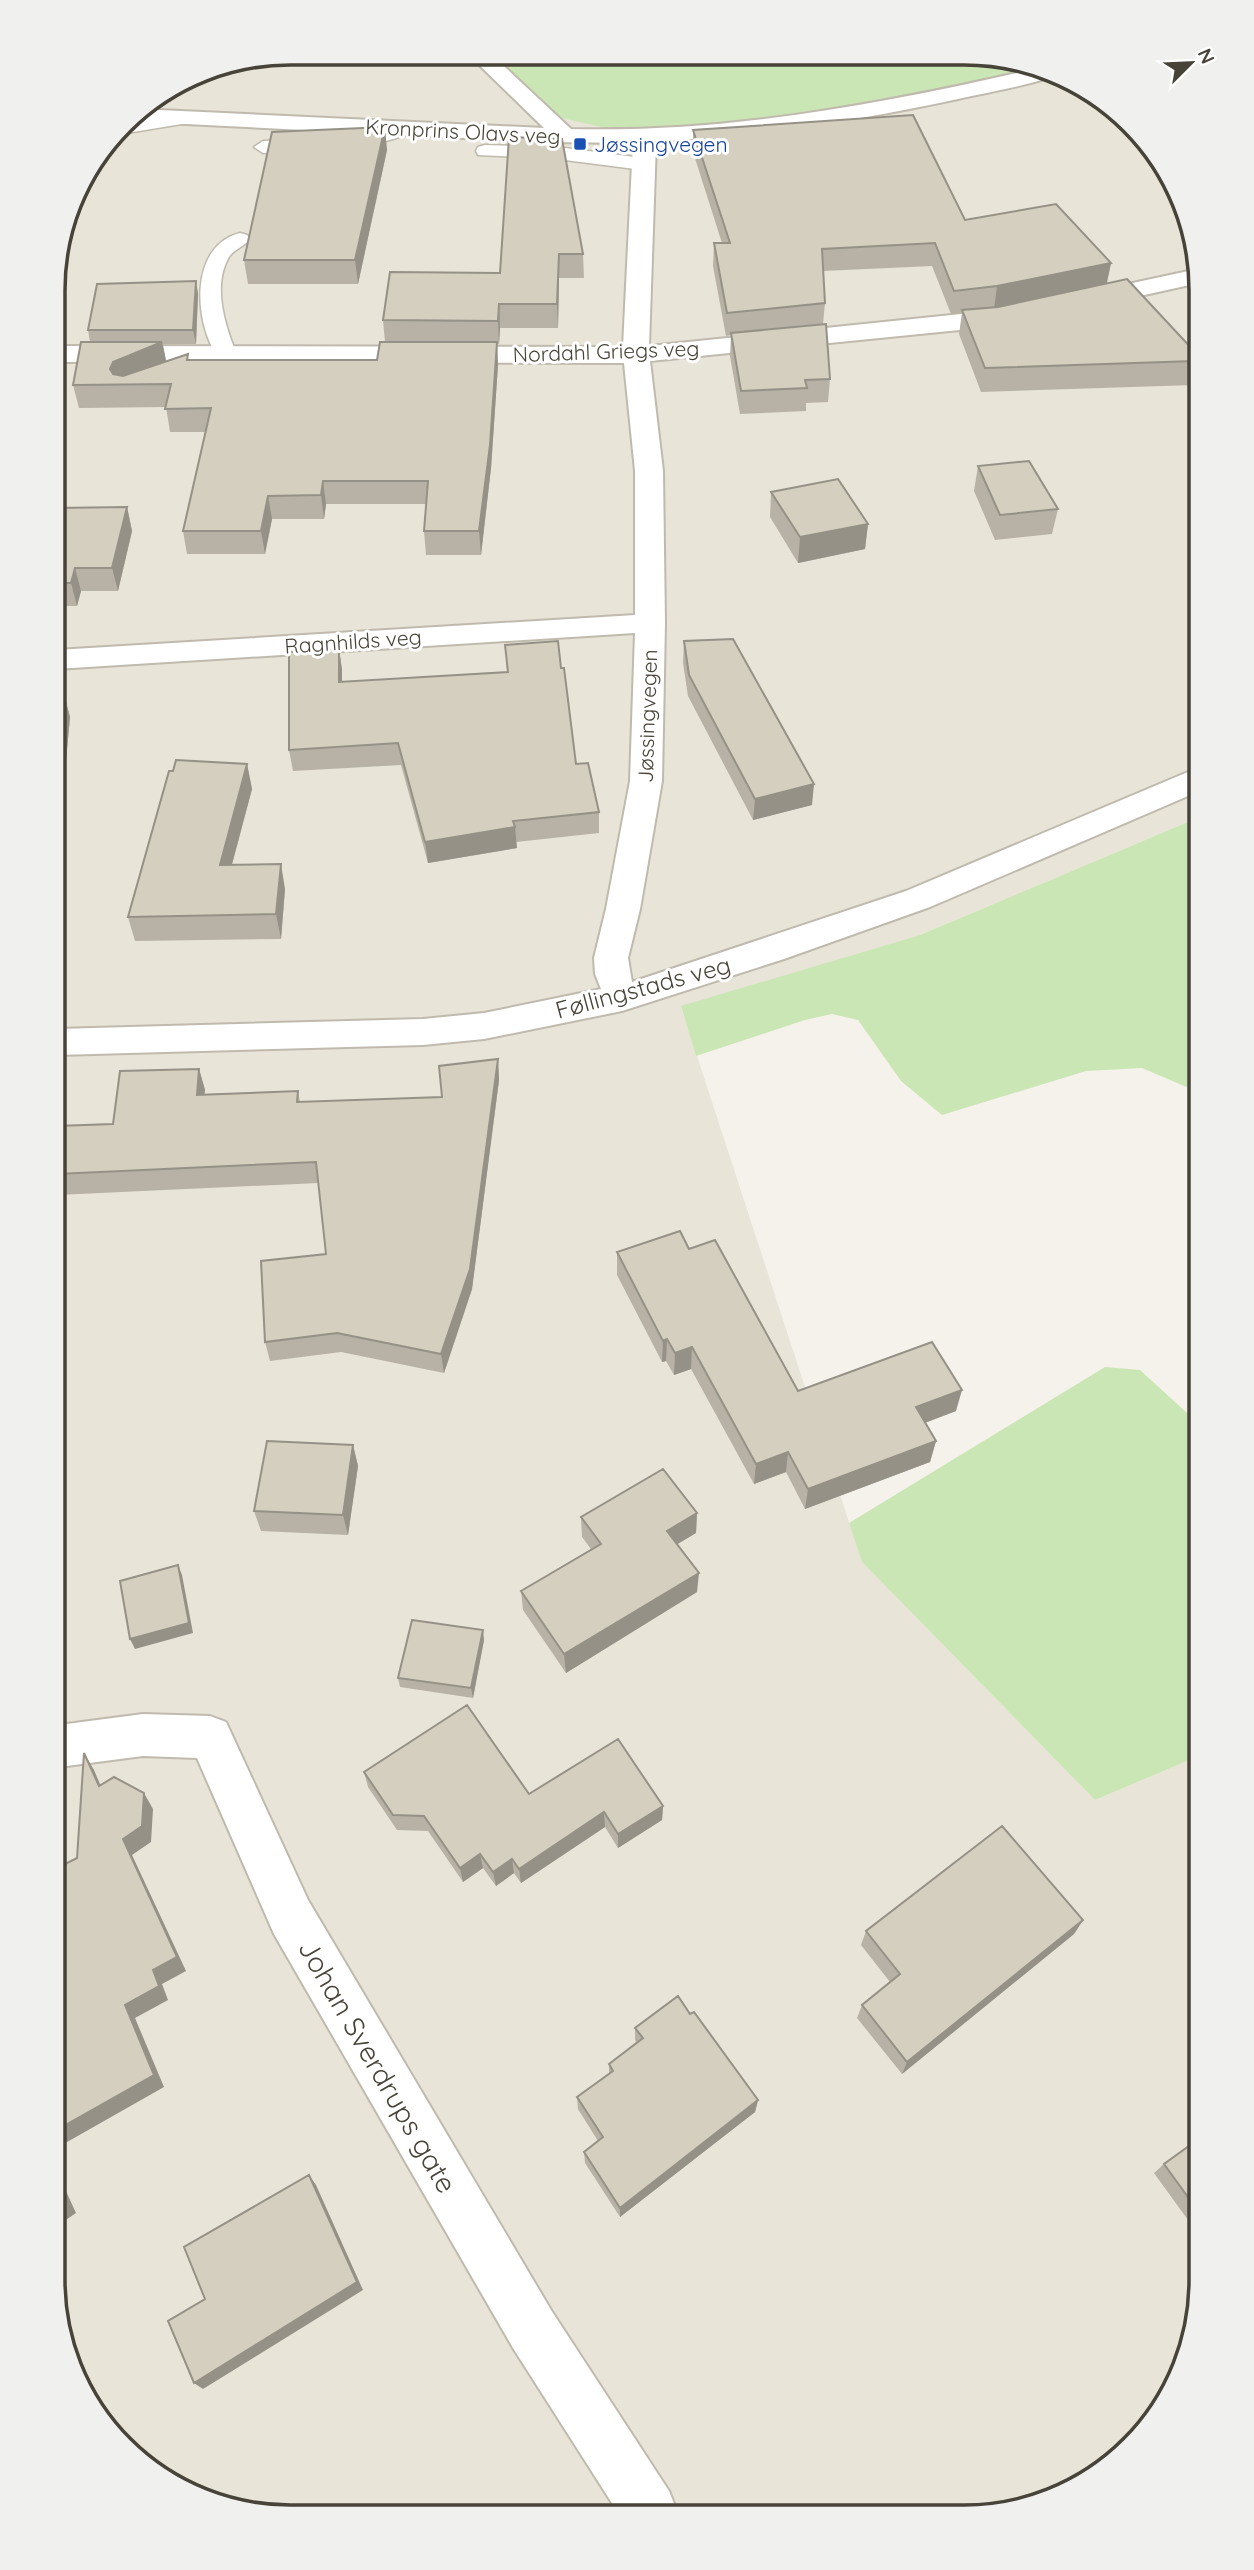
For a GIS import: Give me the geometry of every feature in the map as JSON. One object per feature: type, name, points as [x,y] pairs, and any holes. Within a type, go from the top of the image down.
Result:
[{"type":"street","points":[[491,65],[565,136]]},
{"type":"street","name":"Kronprins Olavs veg","points":[[144,119],[187,118],[565,136],[645,136],[743,129],[859,112],[1032,76]]},
{"type":"street","name":"Jøssingvegen","points":[[622,998],[612,974],[611,958],[623,909],[646,781],[650,623],[649,471],[636,355],[645,136]]},
{"type":"street","points":[[1060,306],[1188,277]]},
{"type":"street","name":"Nordahl Griegs veg","points":[[65,354],[636,355],[994,320],[1034,312]]},
{"type":"street","name":"Ragnhilds veg","points":[[65,659],[650,623]]},
{"type":"street","name":"Føllingstads veg","points":[[65,1042],[423,1032],[484,1026],[622,998],[918,899],[1189,783]]},
{"type":"street","name":"Johan Sverdrups gate","points":[[65,1745],[143,1735],[210,1737],[291,1917],[532,2329],[645,2505]]},
{"type":"lane","points":[[263,147],[363,142],[410,128]]},
{"type":"lane","points":[[485,151],[557,153],[643,164]]},
{"type":"lane","points":[[226,355],[216,332],[211,298],[215,268],[223,250],[240,239]]},
{"type":"lane","points":[[167,377],[187,368],[196,355]]},
{"type":"shaded area","points":[[290,65],[485,65],[536,112],[932,96],[1019,72],[1064,88],[1113,121],[1133,141],[1166,190],[1185,246],[1189,290],[1189,822],[920,935],[681,1007],[862,1562],[1095,1800],[1189,1760],[1189,2295],[1177,2353],[1166,2380],[1143,2417],[1101,2459],[1064,2482],[1008,2501],[979,2505],[260,2503],[231,2498],[204,2488],[153,2459],[111,2417],[95,2393],[72,2339],[65,2280],[65,275],[72,231],[95,177],[111,153],[141,121],[177,95],[231,72]]},
{"type":"green space","points":[[485,65],[964,65],[1019,72],[932,96],[657,140],[536,112]]},
{"type":"green space","points":[[1189,822],[1189,1088],[1142,1068],[1086,1071],[942,1115],[901,1081],[858,1020],[832,1014],[805,1020],[696,1056],[681,1006],[920,935]]},
{"type":"green space","points":[[1105,1367],[1140,1370],[1189,1415],[1189,1760],[1095,1800],[862,1562],[849,1523]]},
{"type":"building","points":[[913,115],[965,220],[1056,204],[1111,263],[997,286],[954,291],[935,243],[822,249],[825,303],[727,313],[714,243],[730,243],[693,130]]},
{"type":"building","points":[[385,127],[355,260],[244,260],[272,132]]},
{"type":"building","points":[[509,137],[562,139],[583,254],[559,254],[557,304],[499,304],[498,321],[383,320],[390,272],[500,273]]},
{"type":"building","points":[[1127,279],[1189,346],[1189,361],[985,368],[962,310],[998,307]]},
{"type":"building","points":[[196,281],[193,330],[88,330],[97,284]]},
{"type":"building","points":[[826,324],[830,379],[805,380],[807,388],[741,391],[731,333]]},
{"type":"building","points":[[81,342],[162,342],[113,362],[110,369],[113,374],[123,376],[188,354],[187,360],[377,360],[380,342],[497,342],[490,445],[479,531],[424,531],[428,481],[323,481],[321,495],[268,496],[261,531],[183,531],[211,408],[165,409],[171,384],[73,385]]},
{"type":"building","points":[[1029,461],[1058,509],[1000,515],[978,466]]},
{"type":"building","points":[[838,479],[868,524],[800,537],[771,492]]},
{"type":"building","points":[[127,507],[112,568],[75,568],[71,583],[65,583],[65,508]]},
{"type":"building","points":[[733,639],[814,784],[755,799],[689,675],[684,641]]},
{"type":"building","points":[[558,641],[576,764],[588,763],[599,812],[513,821],[515,827],[425,842],[398,743],[289,750],[289,652],[339,649],[339,682],[508,672],[505,645]]},
{"type":"building","points":[[176,760],[247,764],[220,865],[281,864],[276,914],[128,917],[169,771],[173,771]]},
{"type":"building","points":[[498,1059],[470,1269],[441,1354],[337,1333],[265,1342],[261,1261],[326,1254],[316,1162],[65,1174],[65,1126],[113,1124],[120,1071],[199,1069],[197,1095],[298,1091],[297,1102],[442,1097],[439,1066]]},
{"type":"building","points":[[680,1231],[689,1249],[715,1240],[798,1391],[932,1342],[962,1390],[916,1407],[936,1441],[808,1489],[788,1452],[756,1464],[692,1347],[675,1353],[667,1339],[663,1341],[617,1252]]},
{"type":"building","points":[[267,1441],[353,1445],[343,1515],[254,1511]]},
{"type":"building","points":[[663,1469],[697,1513],[667,1531],[699,1573],[564,1654],[521,1591],[601,1544],[581,1517]]},
{"type":"building","points":[[178,1565],[189,1623],[130,1639],[120,1581]]},
{"type":"building","points":[[412,1620],[483,1630],[471,1688],[398,1678]]},
{"type":"building","points":[[467,1705],[529,1794],[618,1739],[663,1806],[618,1834],[604,1812],[519,1869],[512,1859],[493,1872],[480,1854],[460,1868],[424,1816],[393,1815],[364,1772]]},
{"type":"building","points":[[84,1753],[99,1786],[114,1777],[144,1793],[142,1826],[123,1839],[177,1957],[153,1970],[159,1986],[125,2005],[154,2075],[65,2125],[65,1864],[77,1858]]},
{"type":"building","points":[[1002,1826],[1083,1920],[907,2062],[862,2005],[900,1974],[866,1931]]},
{"type":"building","points":[[678,1996],[690,2014],[694,2012],[758,2100],[620,2208],[584,2152],[603,2137],[577,2097],[613,2071],[609,2064],[643,2038],[635,2028]]},
{"type":"building","points":[[1189,2146],[1189,2198],[1164,2164]]},
{"type":"building","points":[[309,2175],[357,2282],[194,2383],[168,2321],[205,2299],[184,2247]]},
{"type":"place","name":"Jøssingvegen","points":[[580,144]]}]
